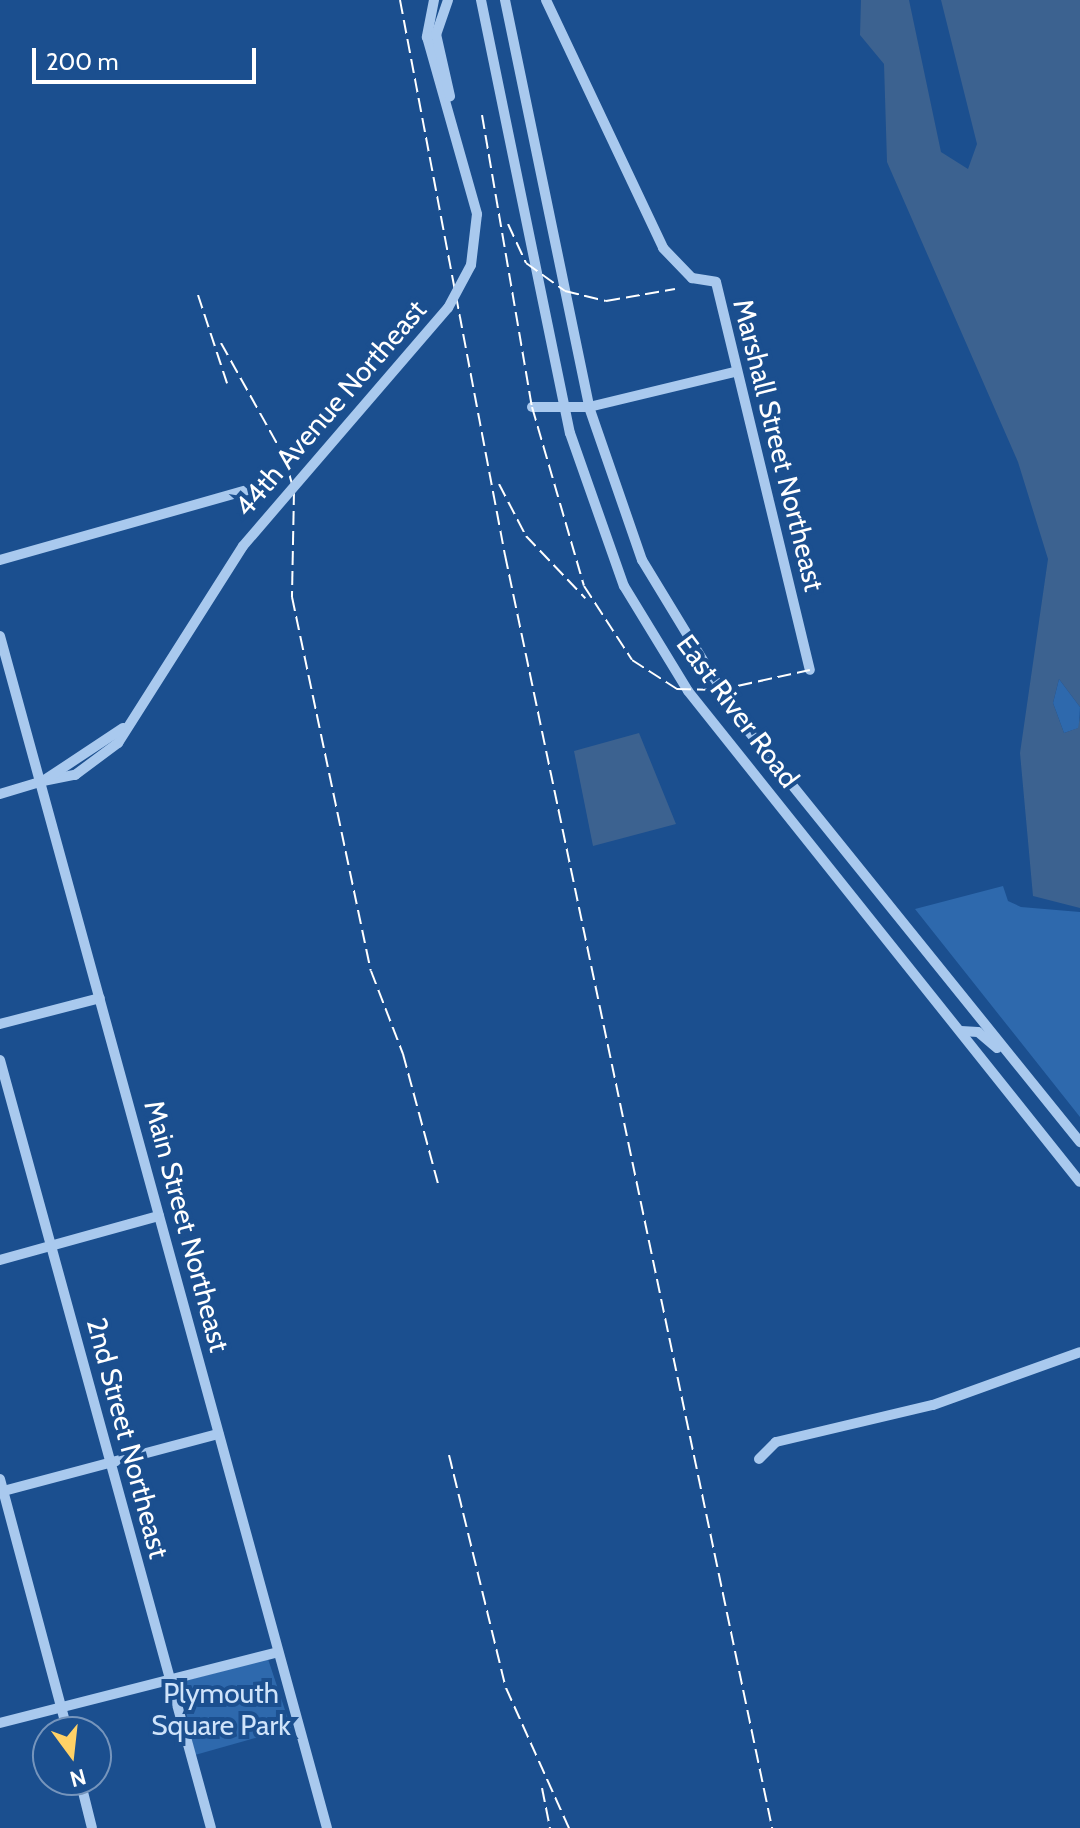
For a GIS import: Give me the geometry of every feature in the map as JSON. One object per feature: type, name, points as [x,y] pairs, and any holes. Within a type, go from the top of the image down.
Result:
[{"type":"street","points":[[434,0],[427,37],[451,106]]},
{"type":"street","points":[[448,0],[436,34],[451,106]]},
{"type":"street","name":"East River Road","points":[[481,0],[564,407],[596,522],[671,665],[1080,1182]]},
{"type":"street","name":"East River Road","points":[[505,0],[589,407],[612,491],[676,627],[738,718],[1080,1142]]},
{"type":"street","name":"Marshall Street Northeast","points":[[546,0],[663,248],[692,278],[716,282],[735,372],[810,670]]},
{"type":"street","name":"44th Avenue Northeast","points":[[0,794],[43,781],[134,719],[243,546],[448,308],[471,265],[477,214],[451,106]]},
{"type":"street","points":[[532,407],[589,407],[735,372]]},
{"type":"street","points":[[0,560],[251,489]]},
{"type":"street","name":"Main Street Northeast","points":[[0,636],[43,781],[327,1828]]},
{"type":"street","points":[[0,1024],[100,998]]},
{"type":"street","points":[[961,1031],[982,1034],[1025,1073]]},
{"type":"street","name":"2nd Street Northeast","points":[[0,1060],[211,1828]]},
{"type":"street","points":[[0,1260],[159,1216]]},
{"type":"street","points":[[759,1459],[776,1442],[933,1405],[1080,1352]]},
{"type":"street","points":[[2,1491],[218,1434]]},
{"type":"street","points":[[0,1479],[64,1716]]},
{"type":"street","points":[[0,1723],[278,1652]]},
{"type":"street","points":[[84,1796],[92,1828]]},
{"type":"green space","points":[[1059,679],[1080,707],[1079,728],[1064,733],[1053,703]]},
{"type":"green space","points":[[1003,886],[1008,901],[1021,907],[1080,912],[1080,1117],[915,909]]},
{"type":"green space","name":"Plymouth Square Park","points":[[268,1659],[291,1728],[195,1755],[180,1682]]},
{"type":"shaded area","points":[[861,0],[909,0],[941,152],[968,169],[977,144],[941,0],[1080,0],[1080,707],[1059,679],[1053,703],[1064,733],[1078,728],[1080,717],[1080,908],[1033,896],[1020,753],[1048,559],[1018,462],[887,162],[884,64],[860,35]]},
{"type":"shaded area","points":[[639,733],[676,824],[593,846],[574,751]]},
{"type":"railway","points":[[400,0],[505,555],[772,1828]]},
{"type":"railway","points":[[482,115],[532,407],[584,586],[632,660],[677,689],[719,690],[810,670]]},
{"type":"railway","points":[[508,224],[526,263],[565,291],[606,301],[675,289]]},
{"type":"railway","points":[[198,295],[227,383]]},
{"type":"railway","points":[[221,343],[284,456],[294,491],[292,597],[371,971],[403,1054],[438,1184]]},
{"type":"railway","points":[[499,484],[526,536],[585,598]]},
{"type":"railway","points":[[449,1455],[506,1688],[569,1828]]},
{"type":"railway","points":[[542,1788],[550,1828]]}]
